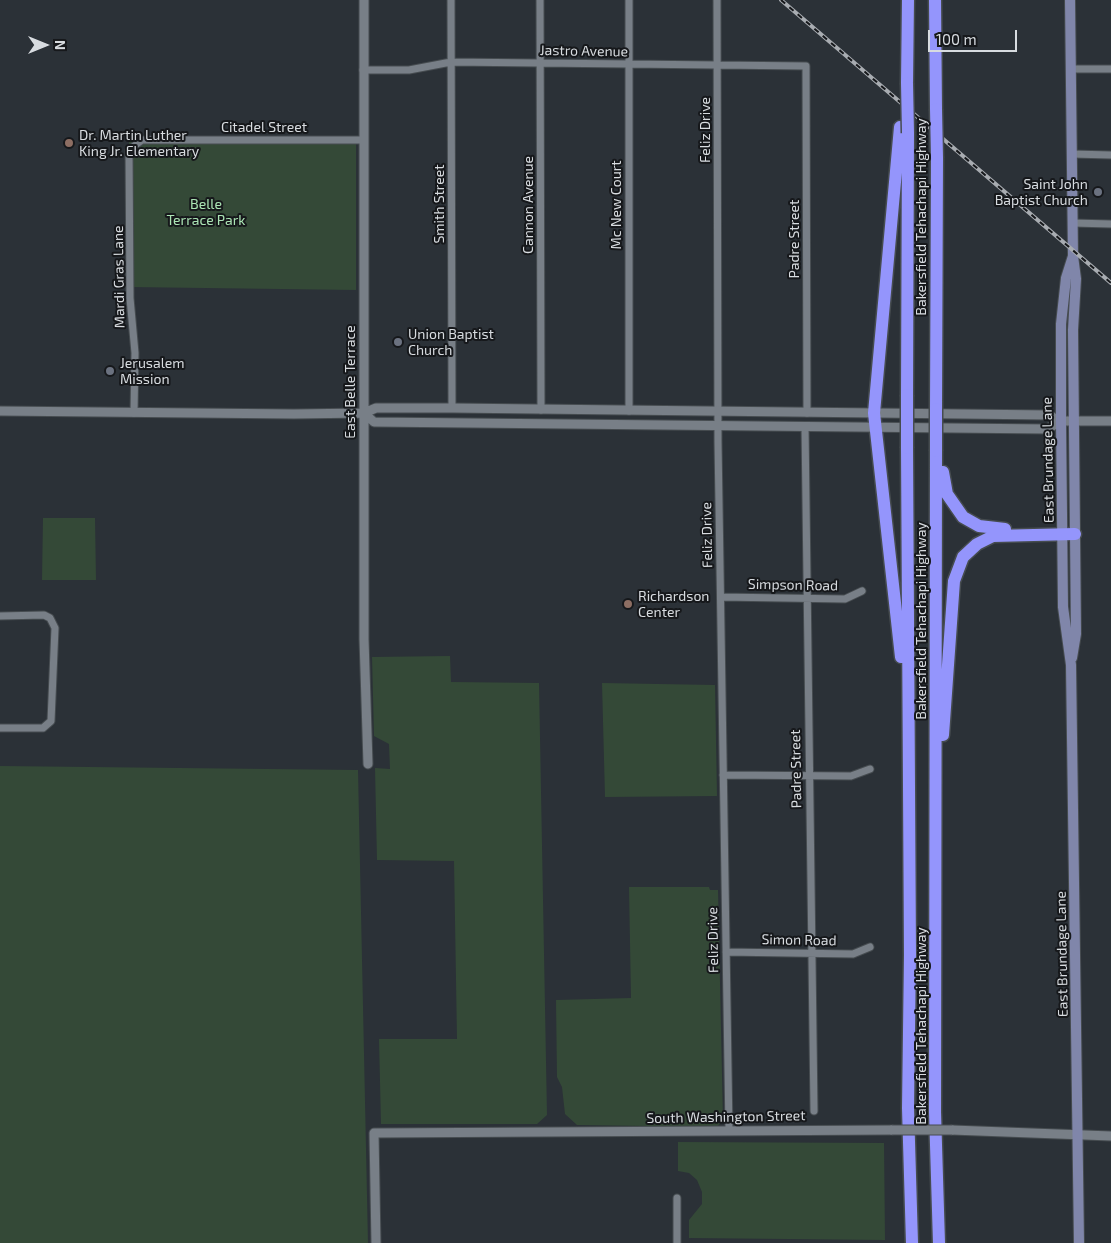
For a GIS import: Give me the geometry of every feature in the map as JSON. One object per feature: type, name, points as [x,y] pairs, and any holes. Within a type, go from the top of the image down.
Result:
[{"type":"highway","points":[[908,0],[907,83],[904,130],[874,420],[898,623],[902,741],[909,768]]},
{"type":"highway","name":"Bakersfield Tehachapi Highway","points":[[935,0],[936,409],[938,450],[935,772],[935,1112],[939,1243]]},
{"type":"highway","name":"Bakersfield Tehachapi Highway","points":[[904,130],[908,395],[908,1120],[912,1243]]},
{"type":"highway","points":[[938,450],[947,494],[956,510],[970,522],[998,529],[1068,530]]},
{"type":"highway","points":[[935,772],[942,746],[954,581],[959,565],[970,550],[993,536],[1068,530]]},
{"type":"main road","name":"East Brundage Lane","points":[[1070,0],[1073,256],[1076,278],[1073,330],[1073,421],[1063,607],[1071,665],[1080,1243]]},
{"type":"main road","name":"East Brundage Lane","points":[[1068,530],[1061,421],[1061,324],[1066,278],[1073,256]]},
{"type":"street","name":"East Belle Terrace","points":[[364,0],[364,639],[368,764]]},
{"type":"street","name":"Smith Street","points":[[451,0],[452,408]]},
{"type":"street","name":"Cannon Avenue","points":[[540,0],[541,410]]},
{"type":"street","name":"Mc New Court","points":[[629,0],[630,410]]},
{"type":"street","name":"Feliz Drive","points":[[717,0],[718,425],[728,1130]]},
{"type":"street","name":"Jastro Avenue","points":[[364,70],[409,70],[451,62],[806,66]]},
{"type":"street","name":"Padre Street","points":[[806,66],[807,413]]},
{"type":"street","points":[[1071,69],[1111,69]]},
{"type":"street","name":"Citadel Street","points":[[135,144],[142,140],[364,140]]},
{"type":"street","name":"Mardi Gras Lane","points":[[134,413],[135,353],[130,298],[129,150],[135,144]]},
{"type":"street","points":[[1072,154],[1111,155]]},
{"type":"street","points":[[1073,223],[1111,224]]},
{"type":"street","points":[[0,411],[364,413],[376,408],[452,408],[807,413],[874,420],[1048,429],[1061,421]]},
{"type":"street","points":[[513,422],[522,416],[574,410]]},
{"type":"street","points":[[364,413],[374,422],[805,426],[874,420],[1048,415],[1061,421],[1111,422]]},
{"type":"street","name":"Padre Street","points":[[805,426],[808,776],[814,1111]]},
{"type":"street","name":"Simpson Road","points":[[721,597],[845,598],[862,591]]},
{"type":"street","points":[[0,616],[44,615],[50,618],[55,628],[53,716],[48,724],[37,728],[0,728]]},
{"type":"street","points":[[723,775],[851,776],[870,769]]},
{"type":"street","name":"Simon Road","points":[[726,952],[853,954],[870,947]]},
{"type":"street","name":"South Washington Street","points":[[376,1243],[374,1133],[952,1130],[1111,1136]]},
{"type":"street","points":[[677,1198],[677,1243]]},
{"type":"green space","name":"Belle Terrace Park","points":[[129,136],[356,138],[356,290],[129,287]]},
{"type":"green space","points":[[43,518],[95,518],[96,580],[42,580]]},
{"type":"green space","points":[[450,656],[451,682],[539,683],[547,1115],[537,1124],[381,1124],[379,1039],[457,1039],[454,861],[377,860],[375,768],[390,769],[389,744],[374,736],[372,657]]},
{"type":"green space","points":[[602,683],[715,685],[717,796],[605,797]]},
{"type":"green space","points":[[0,766],[358,770],[368,1243],[0,1243]]},
{"type":"green space","points":[[629,887],[709,887],[710,890],[718,890],[723,1120],[717,1127],[577,1125],[565,1114],[562,1087],[557,1077],[556,1000],[631,998]]},
{"type":"green space","points":[[678,1142],[884,1143],[885,1240],[689,1238],[689,1220],[702,1204],[702,1192],[697,1180],[689,1173],[678,1171]]},
{"type":"railway","points":[[781,0],[1111,283]]},
{"type":"place","name":"Dr. Martin Luther King Jr. Elementary","points":[[69,143]]},
{"type":"place","name":"Saint John Baptist Church","points":[[1098,192]]},
{"type":"place","name":"Union Baptist Church","points":[[398,342]]},
{"type":"place","name":"Jerusalem Mission","points":[[110,371]]},
{"type":"place","name":"Richardson Center","points":[[628,604]]}]
